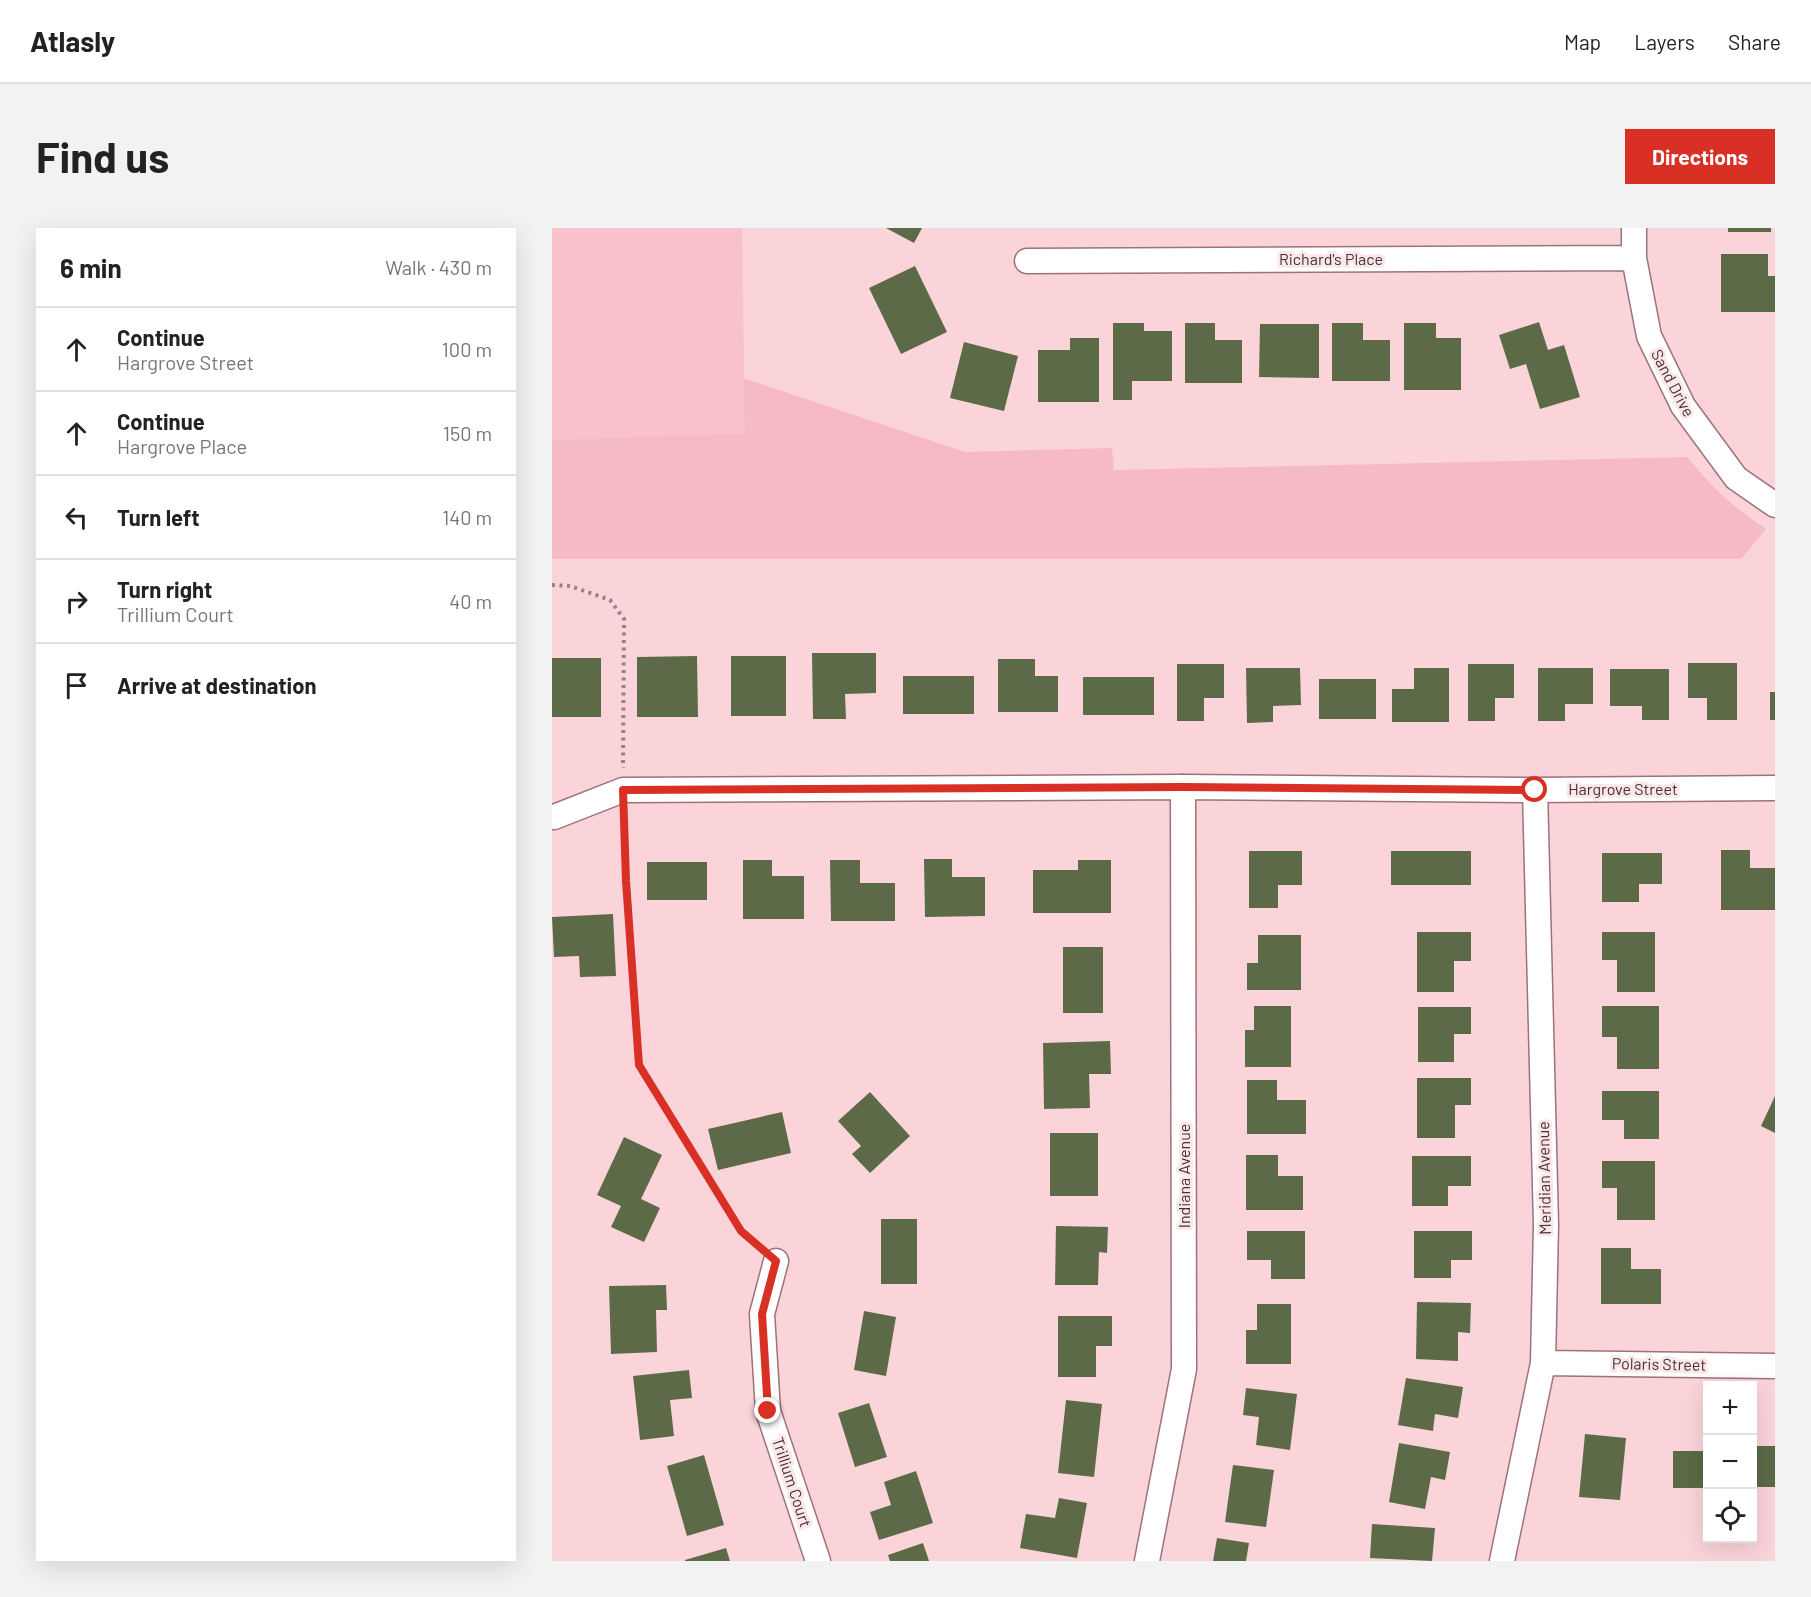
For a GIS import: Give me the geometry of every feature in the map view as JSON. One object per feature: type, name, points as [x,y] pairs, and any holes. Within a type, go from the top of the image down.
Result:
[{"type":"street","name":"Sand Drive","points":[[1634,228],[1634,258],[1649,336],[1683,406],[1736,478],[1775,505]]},
{"type":"street","name":"Richard's Place","points":[[1027,261],[1634,258]]},
{"type":"street","name":"Hargrove Street","points":[[623,790],[1183,787],[1535,790],[1775,788]]},
{"type":"street","name":"Indiana Avenue","points":[[1147,1561],[1184,1369],[1183,787]]},
{"type":"street","points":[[554,818],[623,790]]},
{"type":"street","name":"Meridian Avenue","points":[[1502,1561],[1543,1363],[1546,1225],[1535,790]]},
{"type":"street","name":"Trillium Court","points":[[776,1261],[762,1314],[768,1411],[818,1561]]},
{"type":"street","name":"Polaris Street","points":[[1543,1363],[1775,1366]]},
{"type":"path","points":[[552,585],[570,586],[610,600],[624,619],[623,790],[626,881],[639,1065],[741,1231],[776,1261]]},
{"type":"shaded area","points":[[552,228],[742,228],[745,433],[552,440]]},
{"type":"shaded area","points":[[743,378],[965,452],[1112,448],[1114,470],[1688,457],[1724,497],[1766,529],[1741,559],[552,559],[552,440],[745,433]]},
{"type":"building","points":[[886,228],[922,228],[914,243]]},
{"type":"building","points":[[1728,228],[1771,228],[1771,232],[1728,232]]},
{"type":"building","points":[[1721,254],[1768,254],[1768,276],[1775,276],[1775,312],[1721,312]]},
{"type":"building","points":[[915,266],[947,332],[901,354],[869,288]]},
{"type":"building","points":[[1539,322],[1548,350],[1564,345],[1580,397],[1540,409],[1526,364],[1510,369],[1499,335]]},
{"type":"building","points":[[1113,323],[1144,323],[1144,331],[1172,331],[1172,381],[1132,381],[1132,400],[1113,400]]},
{"type":"building","points":[[1185,323],[1215,323],[1215,340],[1242,340],[1242,383],[1185,383]]},
{"type":"building","points":[[1332,323],[1363,323],[1363,340],[1390,340],[1390,381],[1332,381]]},
{"type":"building","points":[[1404,323],[1436,323],[1436,338],[1461,338],[1461,390],[1404,390]]},
{"type":"building","points":[[1260,324],[1319,324],[1319,378],[1259,377]]},
{"type":"building","points":[[1070,338],[1099,338],[1099,402],[1038,402],[1038,350],[1070,350]]},
{"type":"building","points":[[964,342],[1018,356],[1004,411],[950,398]]},
{"type":"building","points":[[812,653],[876,653],[876,693],[845,694],[846,719],[813,719]]},
{"type":"building","points":[[697,656],[698,717],[637,717],[637,657]]},
{"type":"building","points":[[731,656],[786,656],[786,716],[731,716]]},
{"type":"building","points":[[552,658],[601,658],[601,717],[552,717]]},
{"type":"building","points":[[998,659],[1035,659],[1035,676],[1058,676],[1058,712],[998,712]]},
{"type":"building","points":[[1688,663],[1737,663],[1737,720],[1707,720],[1707,698],[1688,698]]},
{"type":"building","points":[[1177,664],[1224,664],[1224,698],[1204,698],[1204,721],[1177,721]]},
{"type":"building","points":[[1468,664],[1514,664],[1514,698],[1495,698],[1495,721],[1468,721]]},
{"type":"building","points":[[1246,668],[1300,668],[1301,705],[1273,706],[1273,722],[1247,723]]},
{"type":"building","points":[[1414,668],[1449,668],[1449,722],[1392,722],[1392,689],[1414,689]]},
{"type":"building","points":[[1538,668],[1593,668],[1593,704],[1565,704],[1565,721],[1538,721]]},
{"type":"building","points":[[1610,669],[1669,669],[1669,720],[1642,720],[1642,706],[1610,706]]},
{"type":"building","points":[[903,676],[974,676],[974,714],[903,714]]},
{"type":"building","points":[[1083,677],[1154,677],[1154,715],[1083,715]]},
{"type":"building","points":[[1319,679],[1376,679],[1376,719],[1319,719]]},
{"type":"building","points":[[1770,692],[1775,692],[1775,720],[1770,720]]},
{"type":"building","points":[[1721,850],[1750,850],[1750,868],[1775,868],[1775,910],[1721,910]]},
{"type":"building","points":[[1249,851],[1302,851],[1302,885],[1278,885],[1278,908],[1249,908]]},
{"type":"building","points":[[1391,851],[1471,851],[1471,885],[1391,885]]},
{"type":"building","points":[[1602,853],[1662,853],[1662,884],[1639,884],[1639,902],[1602,902]]},
{"type":"building","points":[[924,859],[952,859],[952,877],[985,877],[985,916],[925,917]]},
{"type":"building","points":[[743,860],[772,860],[772,876],[804,876],[804,919],[743,919]]},
{"type":"building","points":[[830,860],[860,860],[860,883],[895,883],[895,921],[831,921]]},
{"type":"building","points":[[1078,860],[1111,860],[1111,913],[1033,913],[1033,870],[1078,870]]},
{"type":"building","points":[[647,862],[707,862],[707,900],[647,900]]},
{"type":"building","points":[[613,914],[616,976],[580,977],[579,956],[554,957],[552,917]]},
{"type":"building","points":[[1417,932],[1471,932],[1471,961],[1454,961],[1454,992],[1417,992]]},
{"type":"building","points":[[1602,932],[1655,932],[1655,992],[1617,992],[1617,960],[1602,960]]},
{"type":"building","points":[[1258,935],[1301,935],[1301,990],[1247,990],[1247,963],[1258,963]]},
{"type":"building","points":[[1063,947],[1103,947],[1103,1013],[1063,1013]]},
{"type":"building","points":[[1254,1006],[1291,1006],[1291,1067],[1245,1067],[1245,1030],[1254,1030]]},
{"type":"building","points":[[1602,1006],[1659,1006],[1659,1069],[1617,1069],[1617,1037],[1602,1037]]},
{"type":"building","points":[[1418,1007],[1471,1007],[1471,1034],[1454,1034],[1454,1062],[1418,1062]]},
{"type":"building","points":[[1110,1041],[1111,1074],[1089,1074],[1090,1108],[1044,1109],[1043,1043]]},
{"type":"building","points":[[1417,1078],[1471,1078],[1471,1105],[1455,1105],[1455,1138],[1417,1138]]},
{"type":"building","points":[[1247,1080],[1277,1080],[1277,1100],[1306,1100],[1306,1134],[1247,1134]]},
{"type":"building","points":[[1602,1091],[1659,1091],[1659,1139],[1624,1139],[1624,1120],[1602,1120]]},
{"type":"building","points":[[870,1092],[910,1136],[870,1173],[852,1154],[861,1146],[838,1121]]},
{"type":"building","points":[[1775,1096],[1775,1133],[1761,1126]]},
{"type":"building","points":[[782,1112],[791,1153],[718,1170],[708,1129]]},
{"type":"building","points":[[1050,1133],[1098,1133],[1098,1196],[1050,1196]]},
{"type":"building","points":[[624,1137],[662,1155],[641,1199],[660,1208],[644,1242],[611,1227],[621,1206],[597,1195]]},
{"type":"building","points":[[1246,1155],[1278,1155],[1278,1176],[1303,1176],[1303,1210],[1246,1210]]},
{"type":"building","points":[[1412,1156],[1471,1156],[1471,1186],[1448,1186],[1448,1206],[1412,1206]]},
{"type":"building","points":[[1602,1161],[1655,1161],[1655,1220],[1617,1220],[1617,1188],[1602,1188]]},
{"type":"building","points":[[881,1219],[917,1219],[917,1284],[881,1284]]},
{"type":"building","points":[[1056,1226],[1108,1227],[1107,1253],[1099,1252],[1098,1285],[1055,1285]]},
{"type":"building","points":[[1247,1231],[1305,1231],[1305,1279],[1271,1279],[1271,1260],[1247,1260]]},
{"type":"building","points":[[1414,1231],[1472,1231],[1472,1260],[1451,1260],[1451,1278],[1414,1278]]},
{"type":"building","points":[[1601,1248],[1631,1248],[1631,1269],[1661,1269],[1661,1304],[1601,1304]]},
{"type":"building","points":[[666,1285],[667,1310],[656,1310],[657,1352],[611,1354],[609,1286]]},
{"type":"building","points":[[1417,1302],[1471,1303],[1470,1333],[1458,1332],[1458,1361],[1416,1359]]},
{"type":"building","points":[[1257,1304],[1291,1304],[1291,1364],[1246,1364],[1246,1330],[1257,1330]]},
{"type":"building","points":[[864,1311],[896,1317],[886,1376],[854,1370]]},
{"type":"building","points":[[1058,1316],[1112,1316],[1112,1346],[1096,1346],[1096,1377],[1058,1377]]},
{"type":"building","points":[[689,1370],[692,1398],[670,1400],[674,1436],[640,1440],[633,1376]]},
{"type":"building","points":[[1406,1378],[1463,1387],[1458,1418],[1435,1414],[1433,1431],[1398,1425]]},
{"type":"building","points":[[1246,1388],[1297,1394],[1290,1450],[1256,1445],[1259,1417],[1243,1415]]},
{"type":"building","points":[[1066,1400],[1102,1404],[1094,1477],[1058,1473]]},
{"type":"building","points":[[869,1403],[887,1457],[855,1467],[838,1413]]},
{"type":"building","points":[[1585,1434],[1626,1438],[1620,1500],[1579,1497]]},
{"type":"building","points":[[1399,1443],[1450,1452],[1445,1480],[1431,1477],[1425,1509],[1389,1502]]},
{"type":"building","points":[[1757,1446],[1775,1446],[1775,1487],[1757,1487]]},
{"type":"building","points":[[1673,1451],[1703,1451],[1703,1488],[1673,1488]]},
{"type":"building","points":[[704,1455],[724,1525],[687,1536],[667,1466]]},
{"type":"building","points":[[1233,1465],[1274,1470],[1266,1527],[1225,1522]]},
{"type":"building","points":[[916,1471],[933,1523],[879,1540],[870,1512],[891,1505],[884,1482]]},
{"type":"building","points":[[1059,1498],[1087,1503],[1077,1558],[1020,1548],[1026,1514],[1055,1518]]},
{"type":"building","points":[[1372,1524],[1435,1528],[1432,1561],[1370,1558]]},
{"type":"building","points":[[1217,1538],[1249,1543],[1246,1561],[1213,1561]]},
{"type":"building","points":[[923,1543],[929,1561],[890,1561],[888,1555]]},
{"type":"building","points":[[726,1548],[730,1561],[685,1561],[685,1560]]},
{"type":"route","points":[[768,1411],[762,1314],[776,1261],[741,1231],[639,1065],[626,881],[623,790],[1183,787],[1535,790]]}]
